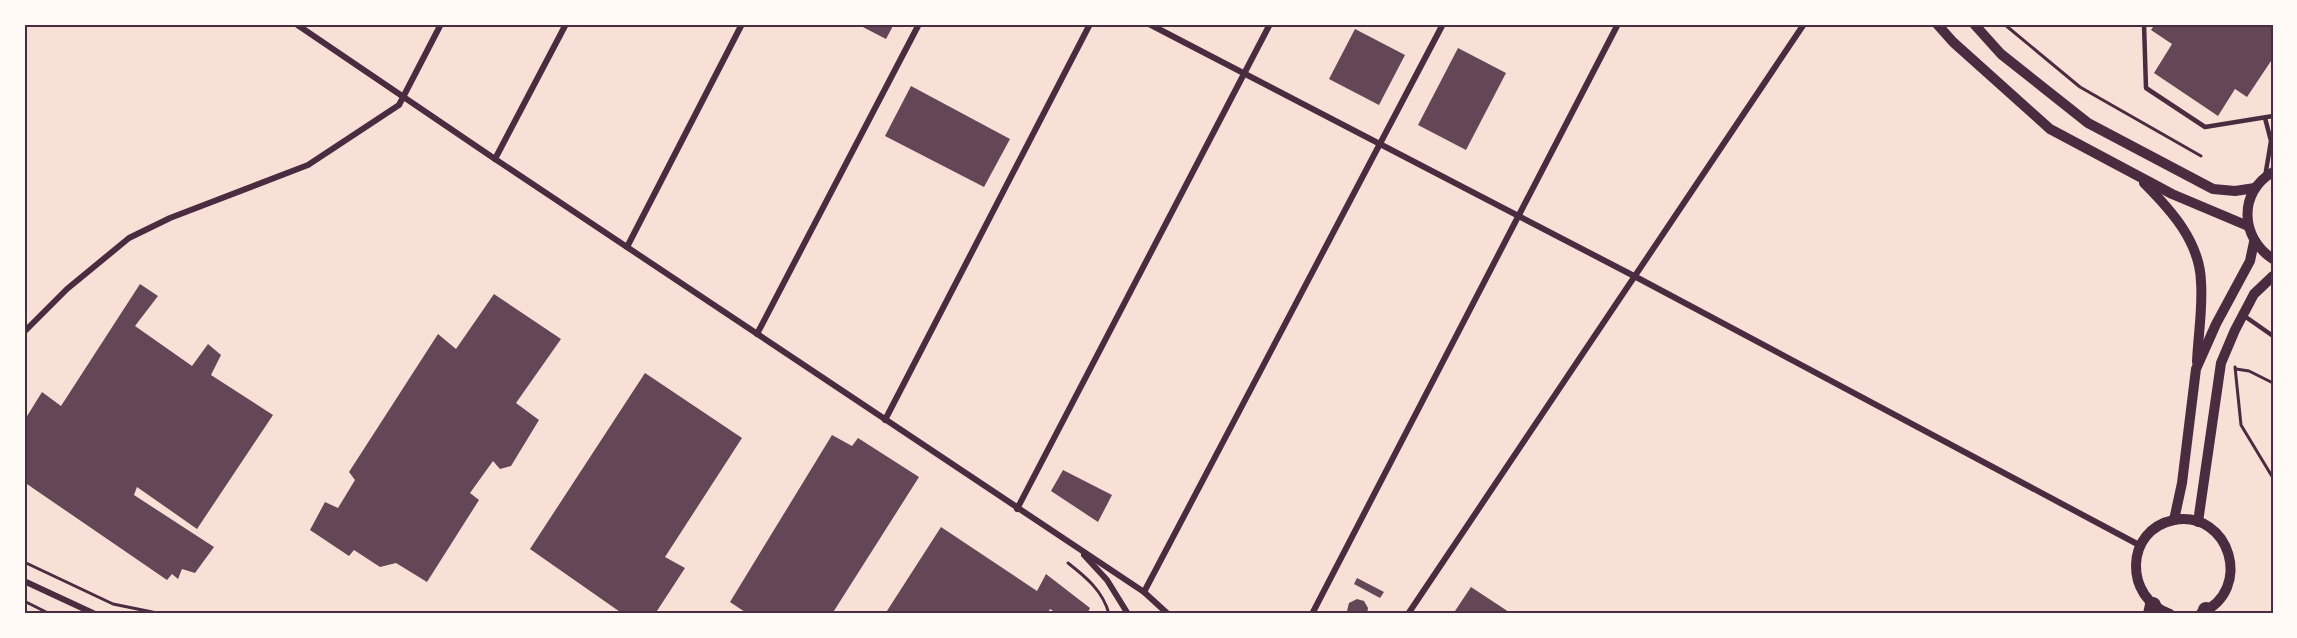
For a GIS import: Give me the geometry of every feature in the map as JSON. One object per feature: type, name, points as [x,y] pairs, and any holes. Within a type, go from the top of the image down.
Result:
[{"type":"street","points":[[296,24],[1144,592],[1168,614]]},
{"type":"street","points":[[24,332],[67,289],[129,238],[170,218],[308,165],[399,105],[441,24]]},
{"type":"street","points":[[495,159],[566,24]]},
{"type":"street","points":[[627,247],[742,24]]},
{"type":"street","points":[[758,334],[919,24]]},
{"type":"street","points":[[885,420],[1090,24]]},
{"type":"street","points":[[1149,24],[1636,277],[2141,546]]},
{"type":"street","points":[[1017,508],[1270,24]]},
{"type":"street","points":[[1144,592],[1443,24]]},
{"type":"street","points":[[1312,614],[1618,24]]},
{"type":"street","points":[[1408,614],[1804,24]]},
{"type":"street","points":[[1937,24],[1953,42],[2050,129],[2172,194],[2248,226]]},
{"type":"street","points":[[1974,24],[2001,54],[2088,123],[2214,189],[2235,191],[2255,188]]},
{"type":"street","points":[[2135,174],[2165,204],[2182,227],[2195,253],[2202,280],[2196,369],[2182,483],[2174,520]]},
{"type":"street","points":[[2269,174],[2255,188],[2248,207],[2248,226],[2254,242],[2273,259]]},
{"type":"street","points":[[2196,369],[2216,324],[2250,261],[2254,242]]},
{"type":"street","points":[[2198,522],[2221,363],[2254,294],[2273,276]]},
{"type":"street","points":[[2169,614],[2152,609],[2136,578],[2136,561],[2141,546],[2154,529],[2174,520],[2198,522],[2212,529],[2223,541],[2230,555],[2232,572],[2228,587],[2219,601],[2204,613]]},
{"type":"street","points":[[1077,548],[1107,580],[1128,614]]},
{"type":"street","points":[[24,581],[95,614]]},
{"type":"street","points":[[1120,600],[1122,614]]},
{"type":"lane","points":[[2144,24],[2146,88],[2205,127],[2273,116]]},
{"type":"lane","points":[[2265,118],[2271,141],[2269,174]]},
{"type":"lane","points":[[2243,315],[2273,336]]},
{"type":"path","points":[[2004,24],[2080,87],[2201,156]]},
{"type":"path","points":[[2231,338],[2241,425],[2273,478]]},
{"type":"path","points":[[2235,369],[2249,371],[2273,383]]},
{"type":"path","points":[[24,562],[113,604],[162,614]]},
{"type":"path","points":[[1068,563],[1089,579],[1106,605],[1108,614]]},
{"type":"path","points":[[24,601],[50,614]]},
{"type":"building","points":[[857,24],[894,24],[886,39]]},
{"type":"building","points":[[2155,24],[2273,24],[2273,58],[2247,97],[2235,89],[2218,116],[2154,73],[2172,44],[2151,30]]},
{"type":"building","points":[[1355,29],[1405,55],[1379,105],[1329,79]]},
{"type":"building","points":[[1458,48],[1506,73],[1466,150],[1418,125]]},
{"type":"building","points":[[911,86],[1010,139],[984,187],[885,136]]},
{"type":"building","points":[[140,284],[158,296],[135,326],[192,366],[208,344],[221,355],[211,375],[273,415],[197,529],[137,487],[134,495],[214,547],[195,573],[182,569],[178,579],[172,574],[167,580],[24,482],[24,421],[42,392],[61,406]]},
{"type":"building","points":[[494,294],[561,339],[516,403],[539,420],[511,466],[500,469],[493,461],[470,493],[479,500],[427,582],[396,563],[380,567],[354,550],[349,556],[310,530],[325,502],[338,508],[355,480],[349,472],[438,334],[456,349]]},
{"type":"building","points":[[645,373],[742,438],[665,557],[685,568],[655,614],[623,614],[530,549]]},
{"type":"building","points":[[832,435],[852,446],[858,438],[919,477],[832,614],[748,614],[730,602]]},
{"type":"building","points":[[1063,470],[1112,495],[1098,522],[1051,491]]},
{"type":"building","points":[[941,527],[1037,591],[1046,574],[1090,608],[1087,614],[1058,614],[1050,609],[1047,614],[885,614]]},
{"type":"building","points":[[1357,578],[1384,592],[1380,598],[1354,584]]},
{"type":"building","points":[[1471,587],[1512,614],[1453,614]]},
{"type":"building","points":[[1357,599],[1364,601],[1368,608],[1367,614],[1352,614],[1347,611],[1349,603]]}]
